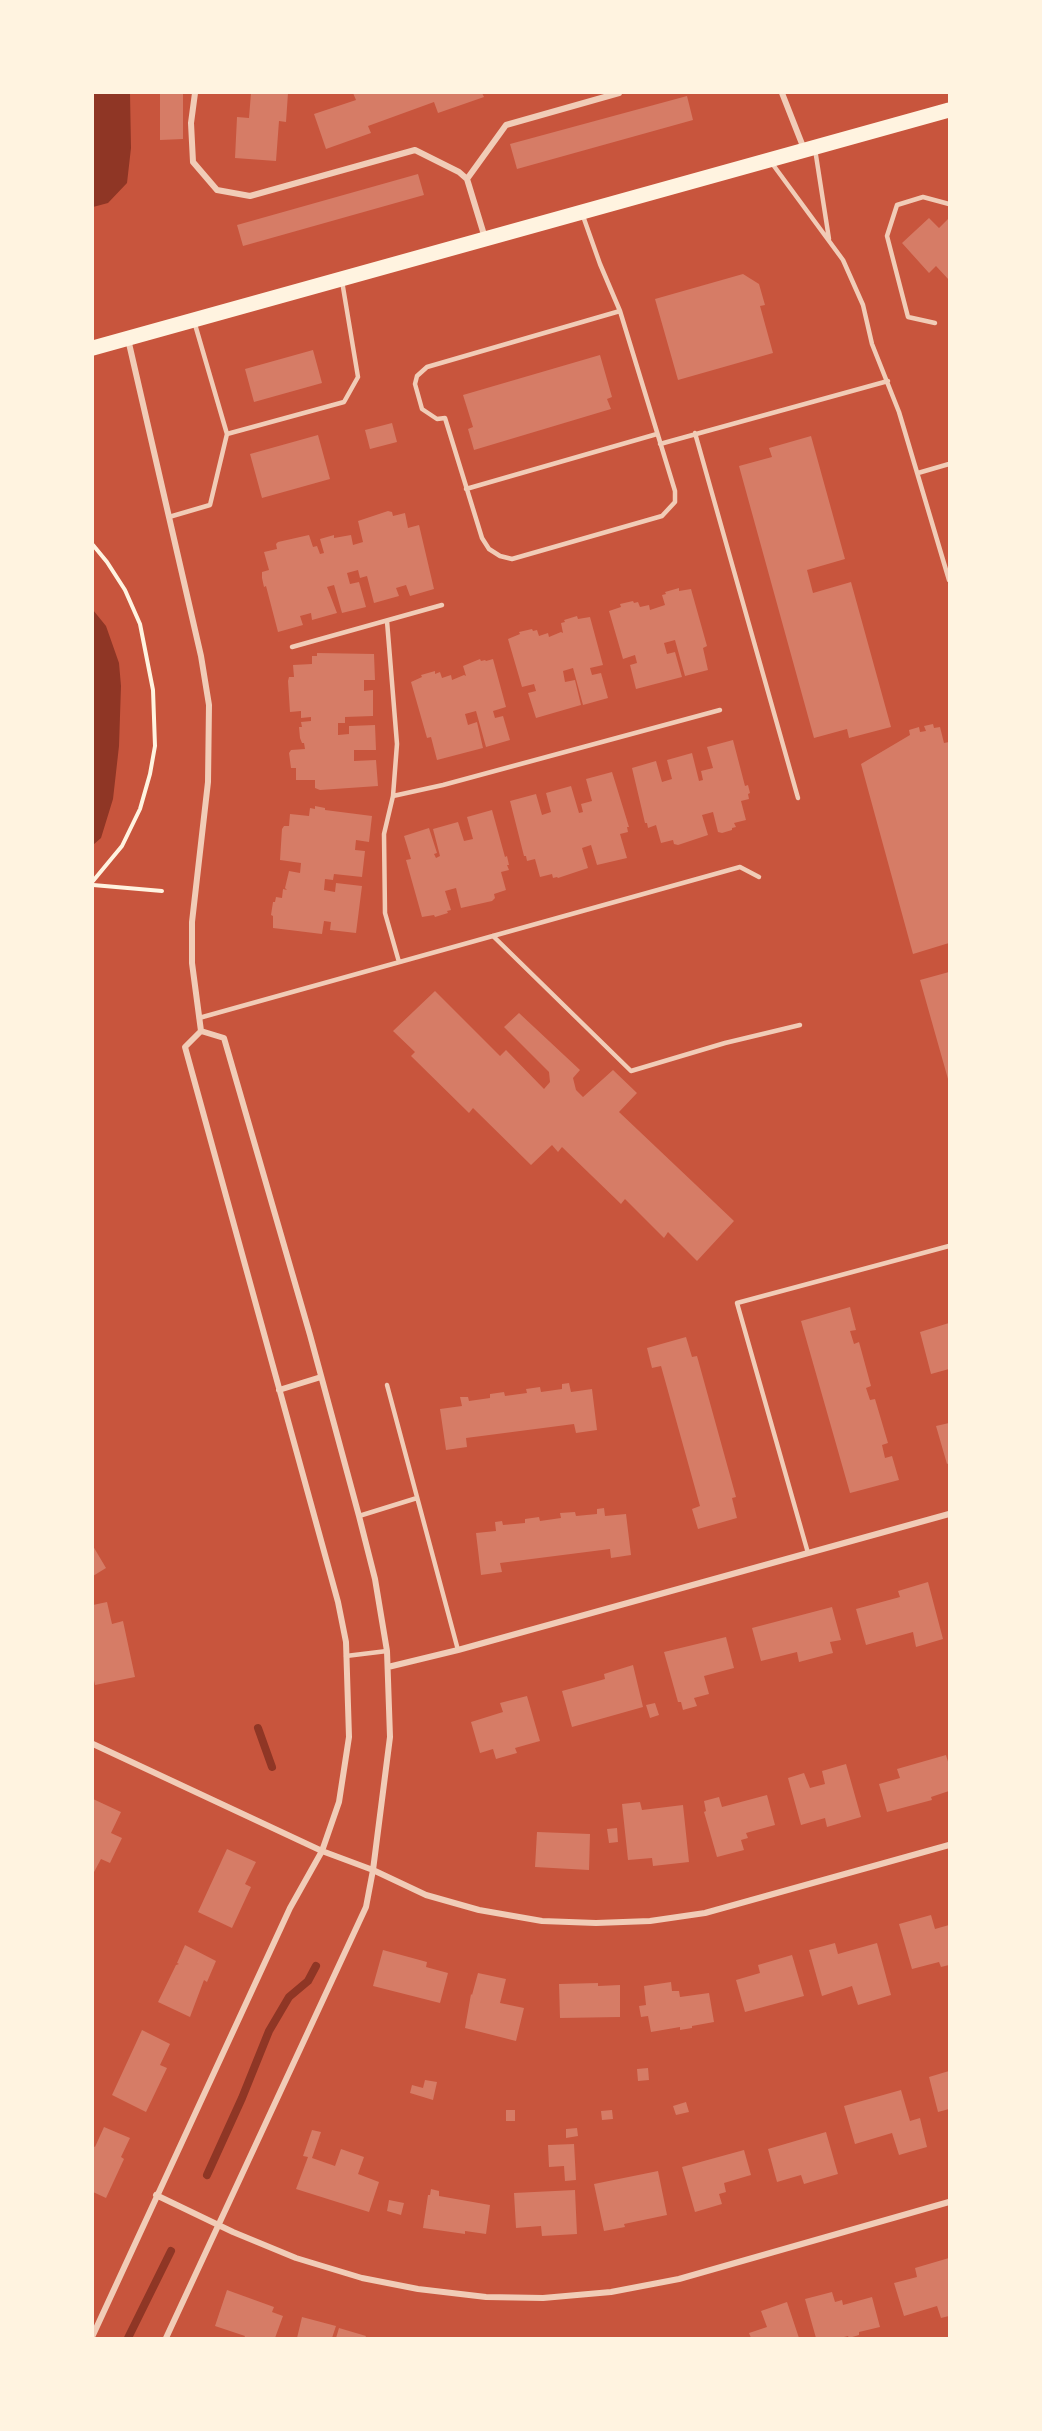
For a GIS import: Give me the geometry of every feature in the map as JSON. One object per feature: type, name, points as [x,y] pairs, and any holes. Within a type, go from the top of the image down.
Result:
[{"type":"main road","points":[[93,348],[949,110]]},
{"type":"street","points":[[195,93],[190,123],[193,162],[217,190],[250,196],[415,150],[459,172],[467,179],[486,239]]},
{"type":"street","points":[[467,179],[506,125],[619,93]]},
{"type":"street","points":[[782,93],[810,149]]},
{"type":"street","points":[[128,339],[201,656],[209,705],[208,782],[192,922],[192,963],[201,1031]]},
{"type":"street","points":[[166,2338],[366,1907],[390,1737],[387,1651],[375,1579],[359,1516],[224,1038],[201,1031]]},
{"type":"street","points":[[93,2335],[290,1908],[322,1851],[339,1802],[350,1737],[345,1630],[185,1047],[201,1031]]},
{"type":"street","points":[[279,1390],[321,1377]]},
{"type":"street","points":[[388,1668],[949,1514]]},
{"type":"street","points":[[93,1744],[322,1851],[373,1870],[426,1895],[479,1910],[542,1921],[651,1921],[705,1913],[949,1845]]},
{"type":"street","points":[[156,2195],[296,2258],[362,2278],[418,2289],[486,2297],[543,2298],[611,2292],[679,2279],[949,2202]]},
{"type":"lane","points":[[810,149],[829,241]]},
{"type":"lane","points":[[770,160],[843,260],[863,305],[872,344],[888,381],[949,580]]},
{"type":"lane","points":[[934,323],[908,317],[887,236],[897,205],[923,197],[949,204]]},
{"type":"lane","points":[[582,212],[600,264],[620,311],[675,491],[675,502],[662,516],[512,559],[500,556],[489,549],[482,538],[445,418],[437,418],[422,409],[415,384],[421,370],[620,311]]},
{"type":"lane","points":[[227,434],[344,402],[358,377],[342,279]]},
{"type":"lane","points":[[169,517],[210,505],[227,434],[194,320]]},
{"type":"lane","points":[[660,444],[888,381]]},
{"type":"lane","points":[[695,433],[798,798]]},
{"type":"lane","points":[[466,489],[657,434]]},
{"type":"lane","points":[[918,473],[949,464]]},
{"type":"lane","points":[[292,647],[442,605]]},
{"type":"lane","points":[[387,621],[397,744],[393,796],[384,834],[385,913],[399,962]]},
{"type":"lane","points":[[393,796],[720,710]]},
{"type":"lane","points":[[199,1018],[740,867],[759,877]]},
{"type":"lane","points":[[493,936],[631,1071],[725,1043],[800,1025]]},
{"type":"lane","points":[[808,1553],[737,1302],[949,1246]]},
{"type":"lane","points":[[387,1384],[458,1650]]},
{"type":"lane","points":[[359,1516],[417,1498]]},
{"type":"lane","points":[[346,1656],[387,1651]]},
{"type":"path","points":[[93,545],[125,590],[140,624],[153,690],[154,746],[150,774],[140,809],[122,846],[93,883]]},
{"type":"path","points":[[93,883],[162,891]]},
{"type":"shaded area","points":[[93,93],[130,93],[131,148],[127,183],[108,203],[93,207]]},
{"type":"shaded area","points":[[93,610],[106,626],[119,663],[121,686],[119,746],[113,799],[101,838],[93,845]]},
{"type":"building","points":[[160,93],[183,93],[183,139],[160,140]]},
{"type":"building","points":[[251,93],[288,93],[286,122],[279,121],[276,161],[235,158],[237,117],[249,118]]},
{"type":"building","points":[[353,93],[482,93],[484,97],[438,113],[434,102],[368,126],[371,133],[326,149],[314,114],[356,100]]},
{"type":"building","points":[[687,96],[693,120],[517,169],[510,144]]},
{"type":"building","points":[[418,174],[424,195],[243,246],[237,225]]},
{"type":"building","points":[[929,218],[939,228],[949,218],[949,280],[936,266],[929,273],[902,243]]},
{"type":"building","points":[[743,274],[759,284],[765,305],[760,306],[773,353],[678,380],[655,299]]},
{"type":"building","points":[[313,350],[322,383],[254,402],[245,369]]},
{"type":"building","points":[[600,355],[612,397],[607,399],[611,409],[474,450],[468,429],[473,427],[463,395]]},
{"type":"building","points":[[392,423],[397,442],[370,449],[365,430]]},
{"type":"building","points":[[318,435],[330,479],[262,498],[250,454]]},
{"type":"building","points":[[811,436],[845,559],[807,570],[813,593],[851,582],[891,727],[849,738],[847,729],[814,738],[739,466],[772,457],[769,448]]},
{"type":"building","points":[[388,511],[392,512],[393,516],[405,513],[408,528],[419,525],[434,589],[410,596],[406,585],[396,588],[399,596],[374,603],[367,576],[360,578],[358,570],[347,573],[350,584],[359,582],[366,607],[342,613],[334,585],[327,587],[337,613],[312,620],[311,613],[300,616],[303,625],[278,632],[262,578],[262,572],[269,570],[264,552],[277,549],[278,542],[309,535],[313,547],[317,546],[320,554],[324,553],[320,539],[334,535],[334,538],[351,535],[353,545],[363,542],[358,521]]},
{"type":"building","points":[[679,588],[679,591],[691,589],[707,646],[703,648],[708,670],[685,676],[675,640],[664,643],[667,654],[675,652],[682,677],[636,689],[630,665],[637,663],[635,655],[623,659],[609,611],[621,607],[620,604],[633,601],[638,602],[640,607],[649,605],[650,610],[665,605],[662,595],[666,594],[665,592]]},
{"type":"building","points":[[577,616],[578,619],[590,617],[603,665],[590,668],[592,675],[601,673],[608,698],[583,705],[573,668],[563,671],[565,682],[575,680],[581,705],[536,718],[528,693],[536,691],[534,684],[522,687],[508,639],[520,634],[519,632],[532,629],[537,630],[539,636],[548,633],[549,637],[563,633],[561,623]]},
{"type":"building","points":[[317,653],[374,654],[375,680],[364,680],[364,691],[373,690],[373,716],[345,717],[345,723],[338,723],[338,735],[349,734],[349,726],[375,725],[376,750],[354,750],[354,761],[376,760],[378,786],[320,790],[315,788],[315,780],[296,780],[296,768],[291,768],[289,753],[291,750],[305,749],[300,738],[299,727],[302,727],[301,722],[311,721],[311,717],[301,718],[301,711],[290,712],[288,681],[289,677],[294,677],[293,665],[312,664],[312,656],[317,656]]},
{"type":"building","points":[[480,659],[486,661],[493,659],[506,707],[493,711],[495,718],[503,716],[510,740],[486,747],[476,711],[465,714],[468,725],[477,722],[483,748],[437,760],[431,737],[427,738],[411,682],[422,677],[421,675],[435,671],[435,674],[440,672],[442,678],[451,675],[452,680],[466,676],[463,666]]},
{"type":"building","points":[[933,724],[934,728],[940,727],[944,743],[949,742],[949,943],[913,954],[861,764],[910,735],[909,730],[919,727],[920,732],[926,731],[924,726]]},
{"type":"building","points":[[733,740],[745,786],[748,785],[750,793],[748,794],[749,799],[741,801],[746,820],[734,823],[736,827],[722,833],[718,832],[713,812],[702,815],[708,835],[678,845],[674,844],[673,840],[661,843],[656,825],[648,828],[645,823],[632,768],[656,761],[662,782],[672,779],[667,760],[692,753],[699,781],[703,780],[701,771],[713,768],[707,747]]},
{"type":"building","points":[[612,772],[629,827],[627,827],[628,832],[620,834],[627,858],[597,865],[591,845],[582,848],[588,868],[558,878],[553,878],[552,874],[540,877],[535,859],[527,861],[524,856],[510,801],[536,794],[542,815],[551,812],[546,793],[571,786],[579,813],[583,812],[581,804],[592,801],[586,779]]},
{"type":"building","points":[[315,806],[325,808],[325,810],[372,816],[369,842],[356,840],[355,850],[365,851],[362,877],[334,874],[333,880],[325,879],[324,890],[335,892],[336,883],[362,886],[356,933],[330,930],[331,922],[324,921],[322,934],[273,928],[273,916],[271,915],[273,902],[276,897],[282,898],[283,889],[287,890],[285,888],[289,871],[300,873],[301,863],[280,860],[282,829],[284,826],[289,826],[290,814],[309,816],[310,808],[315,809]]},
{"type":"building","points":[[492,810],[509,865],[507,865],[509,870],[501,872],[506,890],[494,894],[495,898],[492,901],[461,908],[456,888],[445,891],[451,910],[435,917],[434,915],[422,917],[406,860],[411,859],[404,836],[429,828],[437,853],[434,854],[436,858],[440,856],[433,829],[458,822],[464,841],[473,839],[467,817]]},
{"type":"building","points":[[949,972],[949,1079],[948,1079],[920,980]]},
{"type":"building","points":[[435,991],[500,1056],[506,1050],[544,1089],[550,1082],[549,1072],[504,1027],[519,1013],[580,1070],[573,1078],[576,1090],[583,1097],[613,1070],[637,1093],[619,1112],[734,1221],[697,1261],[668,1232],[664,1238],[625,1199],[621,1204],[562,1147],[558,1152],[552,1145],[531,1165],[473,1108],[469,1113],[411,1056],[415,1052],[393,1031]]},
{"type":"building","points":[[850,1307],[856,1330],[850,1331],[854,1344],[859,1342],[871,1386],[866,1388],[870,1400],[875,1399],[888,1443],[882,1445],[885,1458],[892,1456],[899,1480],[850,1493],[801,1321]]},
{"type":"building","points":[[949,1323],[949,1369],[931,1374],[920,1332]]},
{"type":"building","points":[[686,1337],[692,1357],[697,1356],[736,1497],[732,1498],[737,1518],[698,1529],[692,1509],[700,1506],[661,1366],[652,1368],[647,1348]]},
{"type":"building","points":[[569,1383],[571,1392],[592,1389],[597,1430],[576,1433],[574,1424],[466,1438],[467,1447],[446,1450],[440,1409],[462,1406],[460,1397],[468,1397],[469,1401],[490,1398],[490,1394],[504,1392],[505,1396],[527,1393],[526,1389],[540,1387],[541,1392],[562,1389],[562,1384]]},
{"type":"building","points":[[949,1423],[949,1463],[947,1464],[936,1426]]},
{"type":"building","points":[[604,1508],[605,1516],[626,1514],[631,1555],[611,1558],[610,1549],[500,1563],[502,1572],[481,1575],[476,1533],[496,1531],[495,1522],[502,1521],[503,1525],[525,1523],[525,1519],[539,1517],[540,1521],[561,1518],[560,1513],[575,1512],[576,1516],[597,1514],[597,1509]]},
{"type":"building","points":[[93,1546],[106,1568],[93,1576]]},
{"type":"building","points":[[928,1582],[943,1639],[916,1647],[913,1632],[866,1645],[856,1609],[900,1597],[898,1591]]},
{"type":"building","points":[[107,1602],[112,1624],[123,1621],[135,1677],[95,1685],[93,1605]]},
{"type":"building","points":[[832,1607],[841,1640],[830,1642],[833,1653],[799,1662],[797,1652],[761,1661],[752,1628]]},
{"type":"building","points":[[726,1637],[734,1668],[704,1676],[709,1694],[694,1698],[697,1706],[683,1710],[681,1702],[678,1702],[664,1652]]},
{"type":"building","points":[[633,1665],[643,1707],[572,1727],[562,1691],[605,1679],[604,1674]]},
{"type":"building","points":[[527,1696],[540,1741],[515,1748],[517,1753],[496,1759],[493,1749],[480,1753],[471,1722],[503,1712],[500,1703]]},
{"type":"building","points":[[655,1703],[659,1715],[650,1718],[646,1705]]},
{"type":"building","points":[[946,1755],[949,1765],[949,1791],[931,1797],[932,1800],[887,1812],[879,1784],[900,1778],[897,1769]]},
{"type":"building","points":[[846,1764],[861,1817],[827,1827],[825,1818],[801,1825],[788,1778],[804,1773],[810,1788],[825,1784],[822,1771]]},
{"type":"building","points":[[767,1795],[775,1825],[746,1833],[748,1838],[741,1840],[744,1850],[717,1857],[704,1812],[706,1811],[704,1801],[719,1797],[722,1807]]},
{"type":"building","points":[[93,1799],[121,1812],[111,1833],[122,1838],[110,1863],[101,1859],[93,1874]]},
{"type":"building","points":[[640,1802],[642,1810],[683,1805],[689,1862],[653,1866],[652,1858],[628,1860],[622,1804]]},
{"type":"building","points":[[617,1828],[618,1842],[609,1843],[607,1829]]},
{"type":"building","points":[[537,1832],[590,1834],[589,1870],[535,1867]]},
{"type":"building","points":[[227,1849],[256,1862],[245,1884],[251,1887],[232,1928],[198,1912]]},
{"type":"building","points":[[931,1915],[935,1929],[949,1925],[949,1965],[941,1967],[939,1962],[912,1969],[899,1924]]},
{"type":"building","points":[[835,1943],[838,1954],[877,1943],[891,1995],[858,2005],[852,1986],[822,1996],[809,1950]]},
{"type":"building","points":[[185,1945],[216,1961],[207,1982],[204,1980],[190,2017],[158,2002],[176,1965],[179,1964],[177,1963]]},
{"type":"building","points":[[383,1950],[427,1962],[426,1967],[448,1973],[440,2003],[373,1986]]},
{"type":"building","points":[[792,1955],[804,1996],[745,2012],[736,1980],[760,1973],[758,1965]]},
{"type":"building","points":[[478,1973],[506,1979],[500,2003],[524,2008],[516,2041],[465,2028],[471,1994]]},
{"type":"building","points":[[671,1982],[672,1991],[679,1991],[680,1997],[709,1993],[714,2022],[680,2030],[680,2027],[651,2032],[648,2016],[641,2017],[639,2006],[646,2005],[644,1986]]},
{"type":"building","points":[[598,1983],[598,1986],[620,1985],[620,2017],[560,2018],[559,1984]]},
{"type":"building","points":[[142,2030],[170,2044],[160,2065],[167,2068],[146,2112],[112,2095]]},
{"type":"building","points":[[648,2068],[649,2080],[638,2081],[637,2069]]},
{"type":"building","points":[[949,2071],[949,2109],[938,2112],[929,2077]]},
{"type":"building","points":[[425,2080],[437,2082],[433,2100],[410,2093],[412,2085],[423,2088]]},
{"type":"building","points":[[901,2090],[910,2121],[920,2118],[927,2147],[899,2155],[892,2133],[855,2144],[844,2106]]},
{"type":"building","points":[[686,2102],[689,2112],[676,2115],[673,2106]]},
{"type":"building","points":[[506,2110],[515,2110],[515,2121],[506,2121]]},
{"type":"building","points":[[612,2110],[613,2119],[602,2120],[601,2111]]},
{"type":"building","points":[[104,2127],[130,2138],[121,2157],[124,2159],[106,2198],[93,2192],[93,2146],[95,2147]]},
{"type":"building","points":[[577,2128],[578,2136],[566,2138],[566,2129]]},
{"type":"building","points":[[312,2130],[321,2132],[312,2158],[335,2166],[341,2149],[364,2157],[358,2174],[379,2182],[369,2212],[296,2189],[308,2157],[303,2156]]},
{"type":"building","points":[[826,2132],[838,2174],[804,2184],[801,2175],[777,2182],[768,2149]]},
{"type":"building","points":[[574,2144],[576,2180],[565,2181],[564,2166],[549,2167],[548,2145]]},
{"type":"building","points":[[744,2150],[751,2175],[724,2183],[726,2192],[719,2194],[722,2204],[695,2212],[682,2167]]},
{"type":"building","points":[[658,2171],[667,2215],[624,2224],[625,2227],[604,2231],[594,2184]]},
{"type":"building","points":[[431,2189],[439,2191],[439,2196],[490,2205],[486,2234],[465,2231],[465,2234],[423,2228]]},
{"type":"building","points":[[575,2190],[577,2234],[542,2236],[541,2226],[516,2228],[514,2193]]},
{"type":"building","points":[[389,2200],[404,2203],[401,2215],[387,2211]]},
{"type":"building","points":[[949,2258],[949,2316],[941,2318],[937,2306],[904,2316],[894,2283],[917,2277],[915,2268]]},
{"type":"building","points":[[227,2290],[274,2307],[272,2312],[283,2316],[275,2338],[244,2338],[245,2336],[215,2326]]},
{"type":"building","points":[[832,2292],[835,2302],[842,2300],[843,2305],[872,2297],[880,2327],[859,2332],[859,2335],[849,2338],[848,2336],[816,2338],[805,2299]]},
{"type":"building","points":[[787,2302],[799,2338],[751,2338],[749,2333],[767,2327],[761,2311]]},
{"type":"building","points":[[302,2317],[336,2326],[332,2338],[297,2338]]},
{"type":"building","points":[[339,2328],[366,2336],[365,2338],[336,2338]]},
{"type":"waterway","points":[[258,1728],[272,1767]]},
{"type":"waterway","points":[[207,2175],[269,2031],[289,1997],[308,1981],[316,1966]]},
{"type":"waterway","points":[[128,2338],[171,2251]]}]
